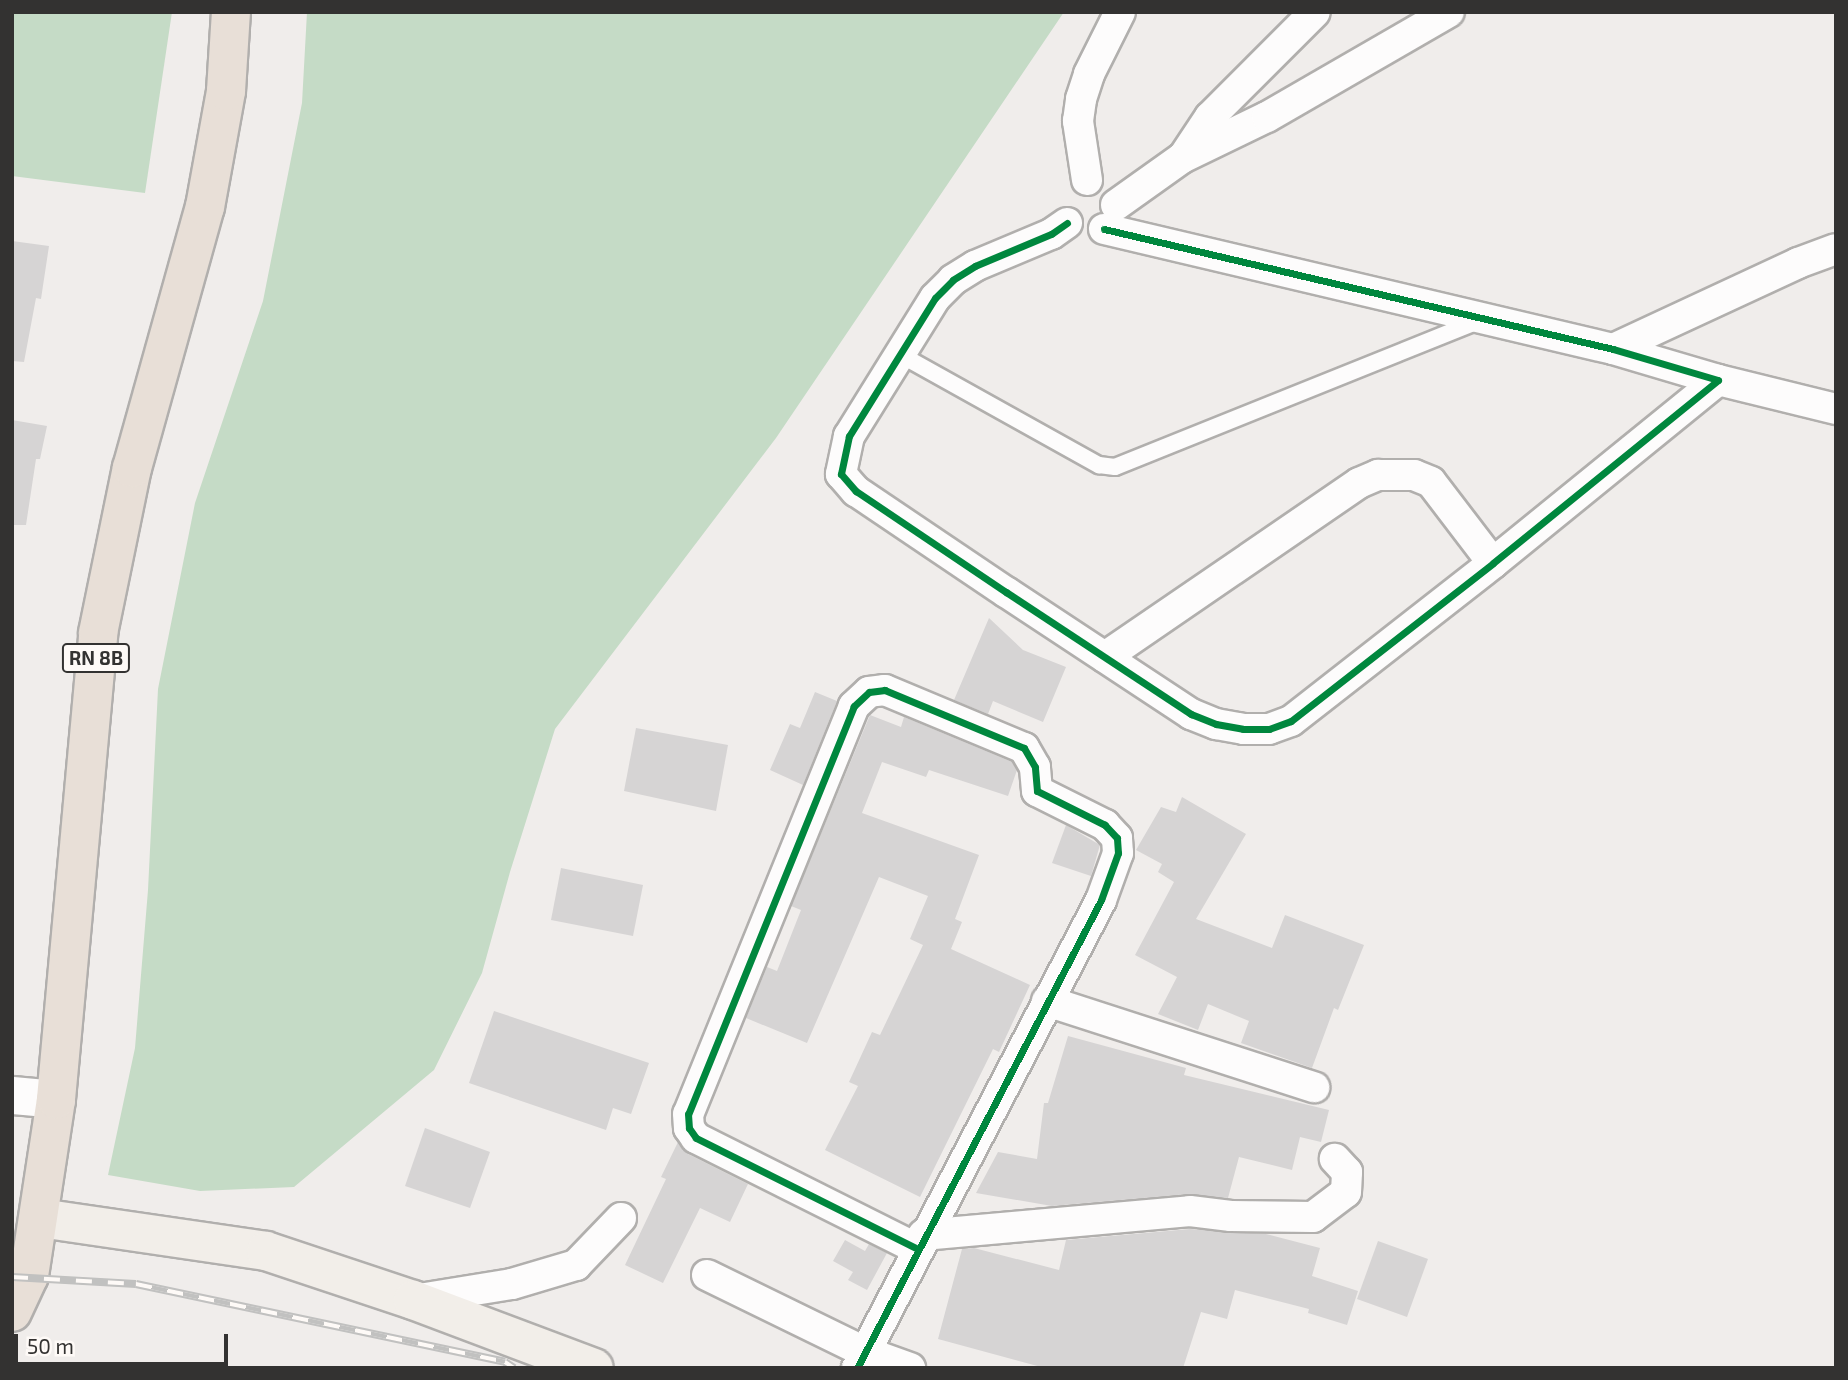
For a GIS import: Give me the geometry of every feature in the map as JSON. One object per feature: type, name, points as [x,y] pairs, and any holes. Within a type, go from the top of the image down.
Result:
[{"type":"main road","name":"RN 8B","points":[[12,1312],[29,1276],[40,1218],[56,1099],[98,633],[132,468],[205,207],[226,91],[231,12]]},
{"type":"main road","points":[[40,1218],[266,1251],[413,1300],[594,1368]]},
{"type":"street","points":[[1087,180],[1078,121],[1081,99],[1089,74],[1120,12]]},
{"type":"street","points":[[1182,158],[1210,117],[1315,12]]},
{"type":"street","points":[[1110,217],[1112,191],[1101,182],[1087,180],[1074,185],[1064,195],[1062,209],[1067,223],[1077,232],[1092,234],[1182,158],[1268,117],[1449,12]]},
{"type":"street","points":[[1110,217],[1480,320],[1613,349],[1718,380],[1836,409]]},
{"type":"street","points":[[1067,223],[1051,234],[975,265],[953,280],[936,299],[849,436],[841,474],[864,497],[1191,714],[1243,729],[1269,729],[1291,721],[1493,563],[1718,380]]},
{"type":"street","points":[[1613,349],[1836,248]]},
{"type":"street","points":[[1105,657],[1359,483],[1378,475],[1414,475],[1431,482],[1493,563]]},
{"type":"street","points":[[861,1360],[920,1242],[1101,900],[1118,853],[1117,838],[1105,825],[1037,791],[1035,767],[1024,748],[885,690],[869,692],[854,705],[688,1114],[689,1128],[696,1138],[920,1242],[1190,1211],[1231,1216],[1313,1217],[1346,1192],[1347,1172],[1335,1159]]},
{"type":"street","points":[[1047,1001],[1314,1087]]},
{"type":"street","points":[[12,1095],[56,1099]]},
{"type":"street","points":[[413,1300],[512,1284],[576,1265],[621,1218]]},
{"type":"street","points":[[707,1275],[861,1360],[910,1368]]},
{"type":"lane","points":[[901,355],[1099,465],[1115,467],[1480,320]]},
{"type":"green space","points":[[12,12],[172,12],[145,193],[12,176]]},
{"type":"green space","points":[[307,12],[1064,12],[776,438],[555,729],[510,872],[482,973],[434,1070],[294,1187],[200,1191],[108,1175],[135,1048],[148,890],[158,689],[195,503],[263,301],[302,103]]},
{"type":"building","points":[[12,241],[49,246],[41,299],[36,298],[24,362],[12,361]]},
{"type":"building","points":[[12,420],[47,426],[40,459],[36,459],[26,525],[12,525]]},
{"type":"building","points":[[989,618],[1023,650],[1066,667],[1043,722],[993,701],[988,714],[954,700]]},
{"type":"building","points":[[815,692],[837,701],[803,785],[770,770],[790,724],[800,728]]},
{"type":"building","points":[[870,715],[901,727],[904,717],[1012,762],[1017,770],[1008,796],[929,770],[926,777],[882,762],[862,813],[979,855],[955,919],[962,922],[951,949],[1030,985],[999,1052],[993,1049],[920,1197],[825,1150],[858,1086],[849,1082],[872,1032],[880,1035],[923,945],[910,939],[928,896],[879,877],[807,1043],[746,1018],[767,967],[777,971],[801,910],[791,906]]},
{"type":"building","points":[[636,728],[728,745],[716,811],[624,791]]},
{"type":"building","points":[[1182,797],[1246,834],[1196,919],[1272,948],[1285,915],[1364,945],[1338,1010],[1334,1008],[1312,1068],[1241,1043],[1249,1021],[1208,1004],[1198,1030],[1158,1014],[1177,977],[1135,955],[1174,882],[1158,872],[1162,864],[1136,850],[1161,807],[1176,812]]},
{"type":"building","points":[[1066,825],[1100,845],[1091,876],[1052,863]]},
{"type":"building","points":[[561,868],[643,885],[633,936],[551,920]]},
{"type":"building","points":[[494,1011],[649,1063],[631,1114],[613,1108],[606,1130],[469,1083]]},
{"type":"building","points":[[1068,1036],[1186,1068],[1184,1075],[1329,1110],[1321,1142],[1300,1137],[1292,1170],[1239,1157],[1228,1198],[1189,1194],[1052,1206],[976,1193],[998,1152],[1037,1159],[1044,1103],[1048,1103]]},
{"type":"building","points":[[425,1128],[490,1152],[470,1208],[405,1186]]},
{"type":"building","points":[[678,1142],[688,1154],[748,1184],[730,1222],[700,1208],[663,1283],[625,1265],[666,1179],[661,1177]]},
{"type":"building","points":[[1190,1229],[1266,1234],[1320,1248],[1312,1276],[1358,1291],[1347,1325],[1308,1313],[1309,1309],[1235,1290],[1227,1319],[1201,1312],[1183,1368],[1045,1368],[938,1339],[962,1249],[974,1248],[1059,1270],[1066,1240]]},
{"type":"building","points":[[845,1240],[865,1251],[869,1244],[887,1253],[867,1290],[848,1280],[853,1272],[833,1261]]},
{"type":"building","points":[[1378,1241],[1428,1259],[1407,1317],[1357,1299]]},
{"type":"railway","points":[[12,1277],[136,1284],[505,1362],[514,1368]]},
{"type":"cycle path","points":[[1067,223],[1051,234],[975,266],[953,280],[935,298],[849,436],[841,474],[856,491],[1006,592],[1191,714],[1216,724],[1243,729],[1269,729],[1291,721],[1493,563],[1718,380],[1613,349],[1104,229]]},
{"type":"cycle path","points":[[857,1368],[1101,900],[1118,853],[1117,838],[1105,825],[1037,791],[1035,767],[1024,748],[885,690],[869,692],[854,706],[688,1114],[689,1128],[696,1138],[916,1248]]}]
